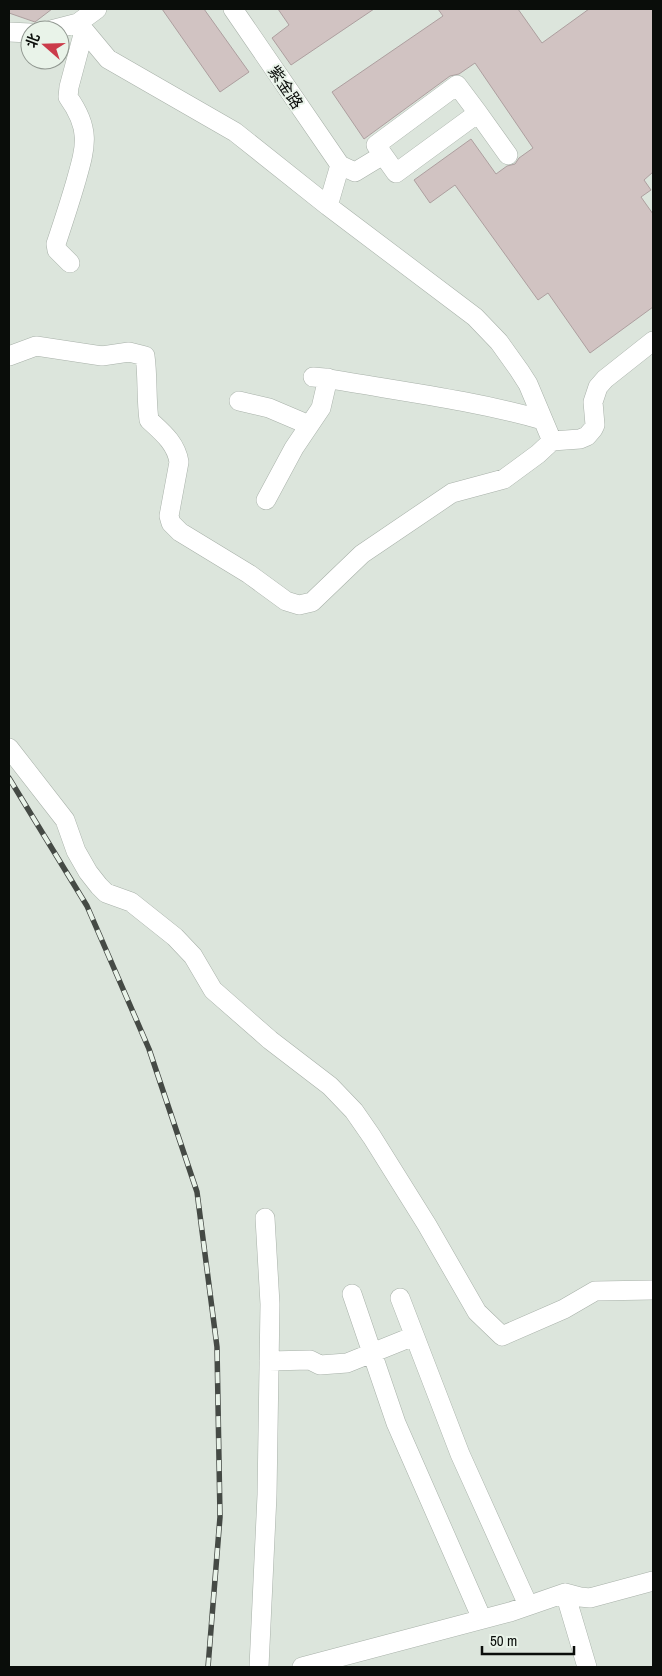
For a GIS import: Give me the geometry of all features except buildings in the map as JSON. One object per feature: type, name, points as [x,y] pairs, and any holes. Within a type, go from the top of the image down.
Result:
[{"type":"street","points":[[70,263],[56,250],[56,244],[84,155],[85,135],[77,110],[68,98],[69,87],[81,27],[97,9]]},
{"type":"street","name":"紫金路","points":[[233,9],[340,165]]},
{"type":"street","points":[[70,28],[81,27]]},
{"type":"street","points":[[81,27],[108,59],[235,132],[328,206],[475,317],[520,370],[528,384],[552,442]]},
{"type":"street","points":[[478,113],[396,173],[376,145],[457,85],[478,113],[508,155]]},
{"type":"street","points":[[328,206],[340,165],[355,172],[383,155]]},
{"type":"street","points":[[9,356],[36,346],[102,356],[129,352],[145,356],[148,377],[146,402],[149,420],[164,433],[172,444],[179,462],[170,516],[171,523],[180,532],[249,574],[281,597],[299,605],[312,602],[362,554],[452,493],[504,479],[552,442],[580,439],[590,434],[594,425],[593,402],[598,387],[605,379],[653,341]]},
{"type":"street","points":[[266,500],[294,448],[321,408],[321,378],[508,410],[543,420]]},
{"type":"street","points":[[239,401],[269,408],[309,425]]},
{"type":"street","points":[[9,748],[65,820],[76,851],[88,872],[99,886],[106,893],[132,902],[175,937],[192,956],[212,990],[270,1040],[330,1086],[354,1111],[422,1217],[477,1312],[502,1336],[564,1309],[595,1291],[653,1290]]},
{"type":"street","points":[[259,1667],[267,1495],[270,1304],[265,1218]]},
{"type":"street","points":[[352,1294],[396,1423],[482,1619]]},
{"type":"street","points":[[400,1298],[460,1454],[528,1605]]},
{"type":"street","points":[[269,1362],[310,1360],[320,1365],[347,1363],[414,1336]]},
{"type":"street","points":[[302,1667],[482,1619],[565,1593],[590,1598],[653,1581]]},
{"type":"street","points":[[565,1593],[587,1667]]},
{"type":"railway","points":[[9,778],[87,906],[149,1049],[197,1192],[217,1347],[220,1517],[208,1667]]}]
